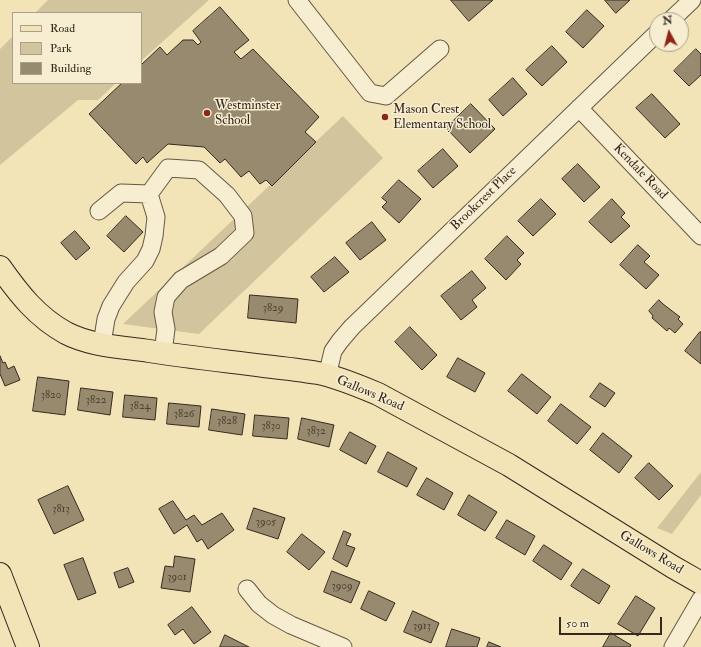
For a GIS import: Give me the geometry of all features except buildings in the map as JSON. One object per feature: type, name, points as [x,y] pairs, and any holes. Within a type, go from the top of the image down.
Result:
[{"type":"main road","name":"Gallows Road","points":[[0,267],[14,287],[48,322],[84,340],[163,353],[305,371],[327,376],[378,394],[509,465],[701,583]]},
{"type":"main road","points":[[0,574],[28,647]]},
{"type":"street","points":[[297,0],[370,92],[386,96],[440,49]]},
{"type":"street","points":[[679,12],[692,0]]},
{"type":"street","name":"Brookcrest Place","points":[[327,376],[333,351],[352,327],[649,41]]},
{"type":"street","name":"Kendale Road","points":[[579,108],[701,236]]},
{"type":"street","points":[[149,194],[168,168],[199,170],[224,192],[243,216],[245,233],[221,256],[181,280],[166,297],[163,312],[166,329],[163,353]]},
{"type":"street","points":[[99,211],[121,193],[149,194]]},
{"type":"street","points":[[102,344],[106,320],[111,306],[126,282],[145,261],[151,250],[156,217],[149,194]]},
{"type":"street","points":[[247,589],[260,604],[273,615],[291,625],[343,647]]},
{"type":"street","points":[[673,647],[701,599]]},
{"type":"green space","points":[[48,0],[209,0],[142,60],[142,12],[36,12]]},
{"type":"green space","points":[[12,37],[12,84],[115,84],[98,100],[78,100],[0,165],[0,49]]},
{"type":"green space","points":[[343,116],[383,158],[199,334],[123,324]]},
{"type":"green space","points":[[701,472],[701,495],[672,534],[657,528]]},
{"type":"place","name":"Westminster School","points":[[207,113]]},
{"type":"place","name":"Mason Crest Elementary School","points":[[385,117]]}]
